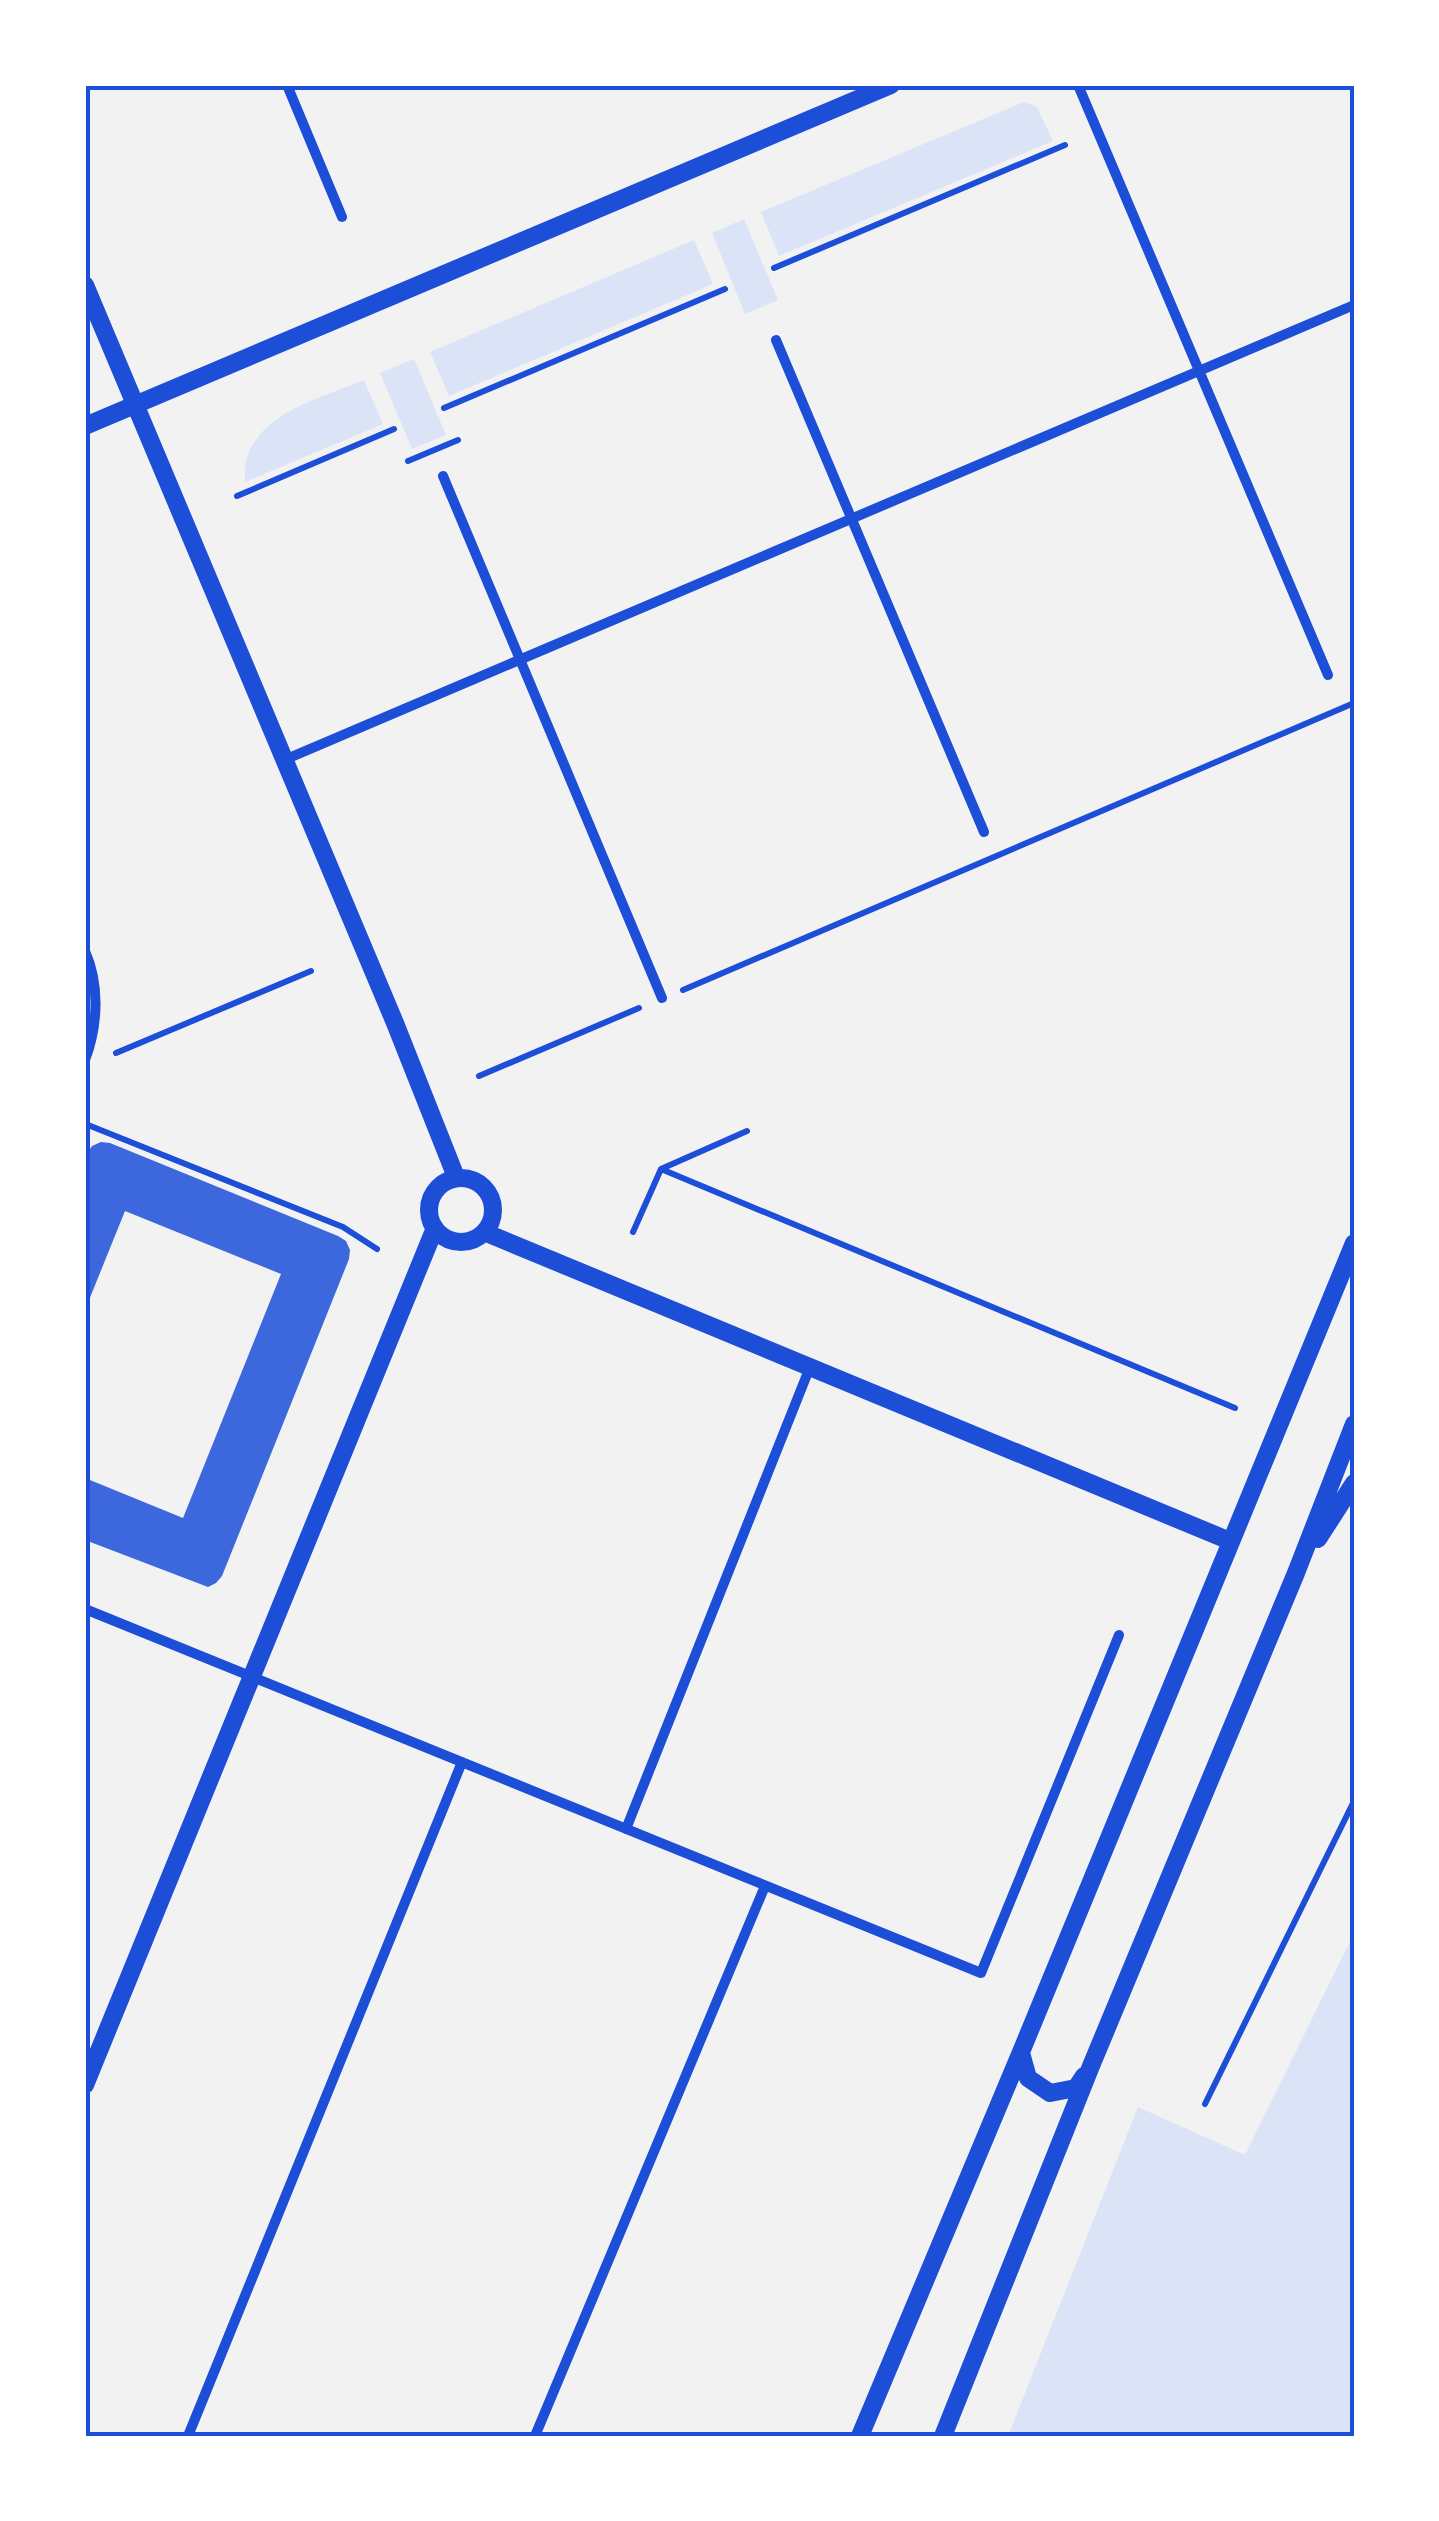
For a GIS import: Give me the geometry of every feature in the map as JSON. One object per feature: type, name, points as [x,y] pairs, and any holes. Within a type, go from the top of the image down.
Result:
[{"type":"street","points":[[286,85],[342,218]]},
{"type":"street","points":[[85,426],[891,85]]},
{"type":"street","points":[[1078,85],[1328,675]]},
{"type":"street","points":[[85,285],[456,1177]]},
{"type":"street","points":[[284,760],[1354,305]]},
{"type":"street","points":[[776,340],[984,832]]},
{"type":"street","points":[[443,476],[662,998]]},
{"type":"street","points":[[85,951],[95,1005],[85,1060]]},
{"type":"street","points":[[456,1177],[470,1178],[483,1185],[492,1197],[494,1212],[490,1225],[467,1242],[452,1241],[435,1228],[429,1207],[432,1194],[442,1183],[456,1177]]},
{"type":"street","points":[[85,2085],[435,1228]]},
{"type":"street","points":[[484,1232],[1230,1540]]},
{"type":"street","points":[[860,2436],[1354,1243]]},
{"type":"street","points":[[626,1829],[810,1367]]},
{"type":"street","points":[[943,2436],[1354,1424]]},
{"type":"street","points":[[1296,1573],[1354,1482]]},
{"type":"street","points":[[85,1610],[980,1973],[1119,1635]]},
{"type":"street","points":[[188,2436],[462,1762]]},
{"type":"street","points":[[535,2436],[765,1886]]},
{"type":"street","points":[[1021,2052],[1028,2078],[1050,2093],[1076,2088],[1091,2066]]},
{"type":"path","points":[[774,268],[1064,146]]},
{"type":"path","points":[[444,408],[726,289]]},
{"type":"path","points":[[237,496],[394,429]]},
{"type":"path","points":[[1309,722],[1354,704]]},
{"type":"path","points":[[116,1053],[311,971]]},
{"type":"path","points":[[479,1076],[662,998]]},
{"type":"path","points":[[88,1125],[343,1227],[377,1249]]},
{"type":"path","points":[[633,1232],[662,1169],[747,1131]]},
{"type":"path","points":[[662,1169],[1235,1408]]},
{"type":"path","points":[[1205,2104],[1354,1801]]},
{"type":"shaded area","points":[[1024,102],[1037,107],[1053,141],[779,256],[761,212]]},
{"type":"shaded area","points":[[744,219],[778,300],[745,314],[712,233]]},
{"type":"shaded area","points":[[694,240],[713,284],[449,396],[430,352]]},
{"type":"shaded area","points":[[414,359],[446,435],[412,449],[380,373]]},
{"type":"shaded area","points":[[364,380],[383,424],[245,482],[247,460],[255,441],[268,426],[304,404]]},
{"type":"shaded area","points":[[1354,1933],[1354,2436],[1008,2436],[1138,2107],[1245,2155]]},
{"type":"building","points":[[101,1142],[338,1236],[350,1250],[222,1576],[208,1587],[85,1540],[85,1478],[183,1518],[281,1274],[125,1211],[85,1310],[85,1156]]}]
